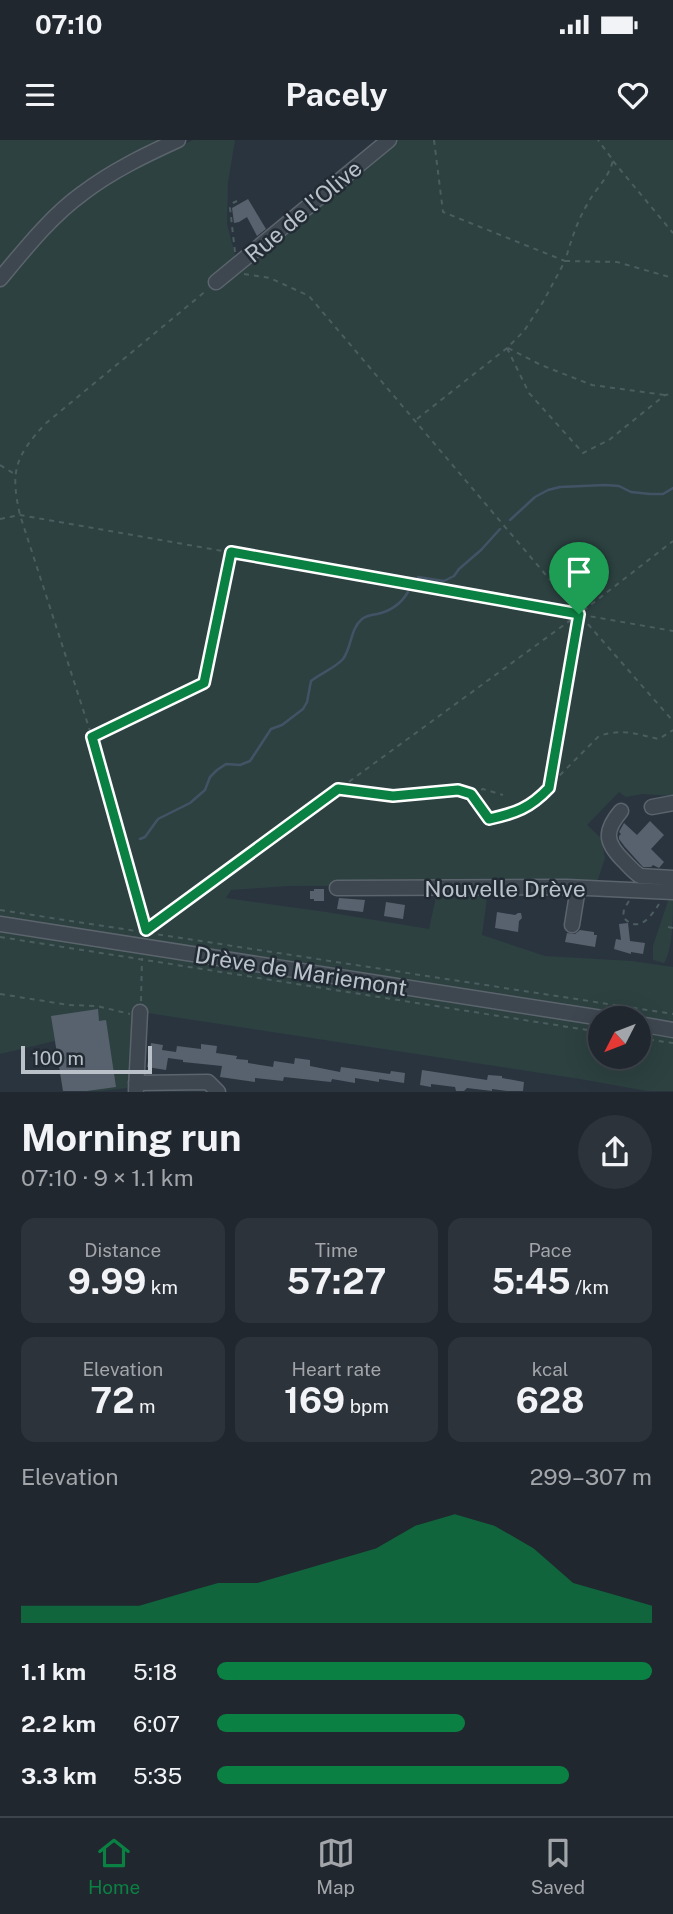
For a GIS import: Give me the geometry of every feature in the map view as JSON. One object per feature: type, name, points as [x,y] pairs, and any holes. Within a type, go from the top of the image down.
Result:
[{"type":"street","points":[[0,279],[27,246],[81,194],[115,171],[178,140]]},
{"type":"street","name":"Rue de l'Olive","points":[[216,282],[389,140]]},
{"type":"street","points":[[652,807],[673,803]]},
{"type":"street","points":[[621,811],[612,823],[609,839],[612,849],[640,876],[673,878]]},
{"type":"street","name":"Nouvelle Drève","points":[[337,888],[578,888],[670,892]]},
{"type":"street","points":[[572,925],[578,888]]},
{"type":"street","name":"Drève de Mariemont","points":[[0,924],[588,1016]]},
{"type":"street","points":[[140,1014],[136,1087],[208,1082],[218,1091]]},
{"type":"street","points":[[651,1026],[673,1030]]},
{"type":"path","points":[[433,140],[443,212],[565,261],[617,262],[673,278]]},
{"type":"path","points":[[598,140],[673,233]]},
{"type":"path","points":[[415,421],[507,348],[534,317],[565,261],[578,223],[608,175],[613,160]]},
{"type":"path","points":[[237,201],[230,208],[233,269],[270,278],[309,296],[673,721]]},
{"type":"path","points":[[146,931],[92,737],[20,515],[14,473],[27,446],[45,424],[216,282]]},
{"type":"path","points":[[507,348],[529,393],[583,453],[609,440],[665,395]]},
{"type":"path","points":[[507,348],[592,385],[673,394]]},
{"type":"path","points":[[0,466],[14,473]]},
{"type":"path","points":[[0,519],[20,515],[673,631]]},
{"type":"path","points":[[146,931],[579,614],[673,541]]},
{"type":"path","points":[[92,737],[204,683],[231,552]]},
{"type":"path","points":[[549,788],[579,614]]},
{"type":"path","points":[[338,789],[393,796],[458,790],[471,794],[489,819],[529,806],[599,736],[614,731],[633,731],[659,739],[673,730]]},
{"type":"path","points":[[471,794],[483,789],[503,795]]},
{"type":"path","points":[[639,891],[628,902],[622,914],[626,921],[635,924],[642,923],[649,917],[670,892]]},
{"type":"path","points":[[0,910],[673,1014]]},
{"type":"path","points":[[668,928],[673,928]]},
{"type":"path","points":[[0,937],[588,1030]]},
{"type":"path","points":[[0,994],[140,1014],[142,960]]},
{"type":"path","points":[[651,1040],[673,1043]]},
{"type":"green space","points":[[0,140],[165,140],[140,151],[0,269]]},
{"type":"green space","points":[[193,140],[235,140],[228,182],[227,224],[237,263],[385,140],[673,140],[673,796],[642,794],[626,797],[619,792],[587,825],[601,838],[605,858],[596,885],[288,886],[231,890],[226,898],[429,929],[437,892],[488,891],[482,935],[545,956],[632,961],[673,967],[673,1021],[651,1018],[651,1006],[588,1006],[588,1008],[0,918],[0,286],[43,238],[98,190],[132,169]]},
{"type":"green space","points":[[669,898],[673,898],[672,932],[664,963],[653,960],[653,946]]},
{"type":"green space","points":[[0,924],[588,1016],[588,1069],[651,1069],[651,1026],[673,1030],[673,1091],[647,1091],[141,1012],[136,1087],[63,1091],[55,1041],[0,1054]]},
{"type":"building","points":[[248,199],[266,229],[257,236],[247,217],[234,223],[232,208]]},
{"type":"building","points":[[650,821],[664,835],[651,849],[664,862],[659,868],[653,865],[643,867],[619,839],[624,823],[637,835]]},
{"type":"building","points":[[324,889],[324,901],[310,899],[310,891]]},
{"type":"building","points":[[339,898],[365,900],[363,912],[337,909]]},
{"type":"building","points":[[386,902],[405,905],[403,919],[384,916]]},
{"type":"building","points":[[497,912],[515,915],[521,913],[518,932],[495,928]]},
{"type":"building","points":[[628,923],[630,941],[645,943],[643,954],[614,949],[616,939],[621,940],[619,924]]},
{"type":"building","points":[[580,930],[597,935],[595,947],[565,942],[567,933],[575,934]]},
{"type":"building","points":[[98,1009],[99,1021],[106,1020],[116,1087],[63,1091],[51,1016]]},
{"type":"building","points":[[151,1043],[163,1045],[162,1050],[176,1052],[177,1046],[201,1049],[201,1044],[217,1046],[216,1053],[273,1067],[274,1061],[294,1064],[295,1058],[310,1060],[310,1066],[340,1072],[341,1067],[390,1074],[391,1071],[405,1073],[404,1083],[379,1079],[379,1082],[355,1078],[355,1083],[284,1077],[283,1081],[255,1078],[255,1082],[220,1077],[222,1066],[168,1058],[166,1070],[147,1067]]},
{"type":"building","points":[[422,1070],[487,1080],[488,1075],[502,1076],[524,1082],[523,1091],[467,1088],[464,1091],[456,1091],[455,1087],[420,1085]]},
{"type":"waterway","points":[[510,520],[535,497],[560,487],[619,486],[631,492],[650,494],[663,494],[673,488]]},
{"type":"waterway","points":[[418,577],[444,581],[454,576],[500,529]]},
{"type":"waterway","points":[[140,839],[145,837],[158,819],[190,803],[205,790],[210,777],[217,770],[226,764],[240,765],[250,761],[271,729],[282,725],[303,709],[311,681],[343,659],[358,623],[366,617],[391,609],[408,592]]},
{"type":"route","points":[[231,552],[579,614],[549,788],[529,806],[489,819],[471,794],[458,790],[393,796],[338,789],[146,930],[92,737],[204,683],[231,552]]}]
